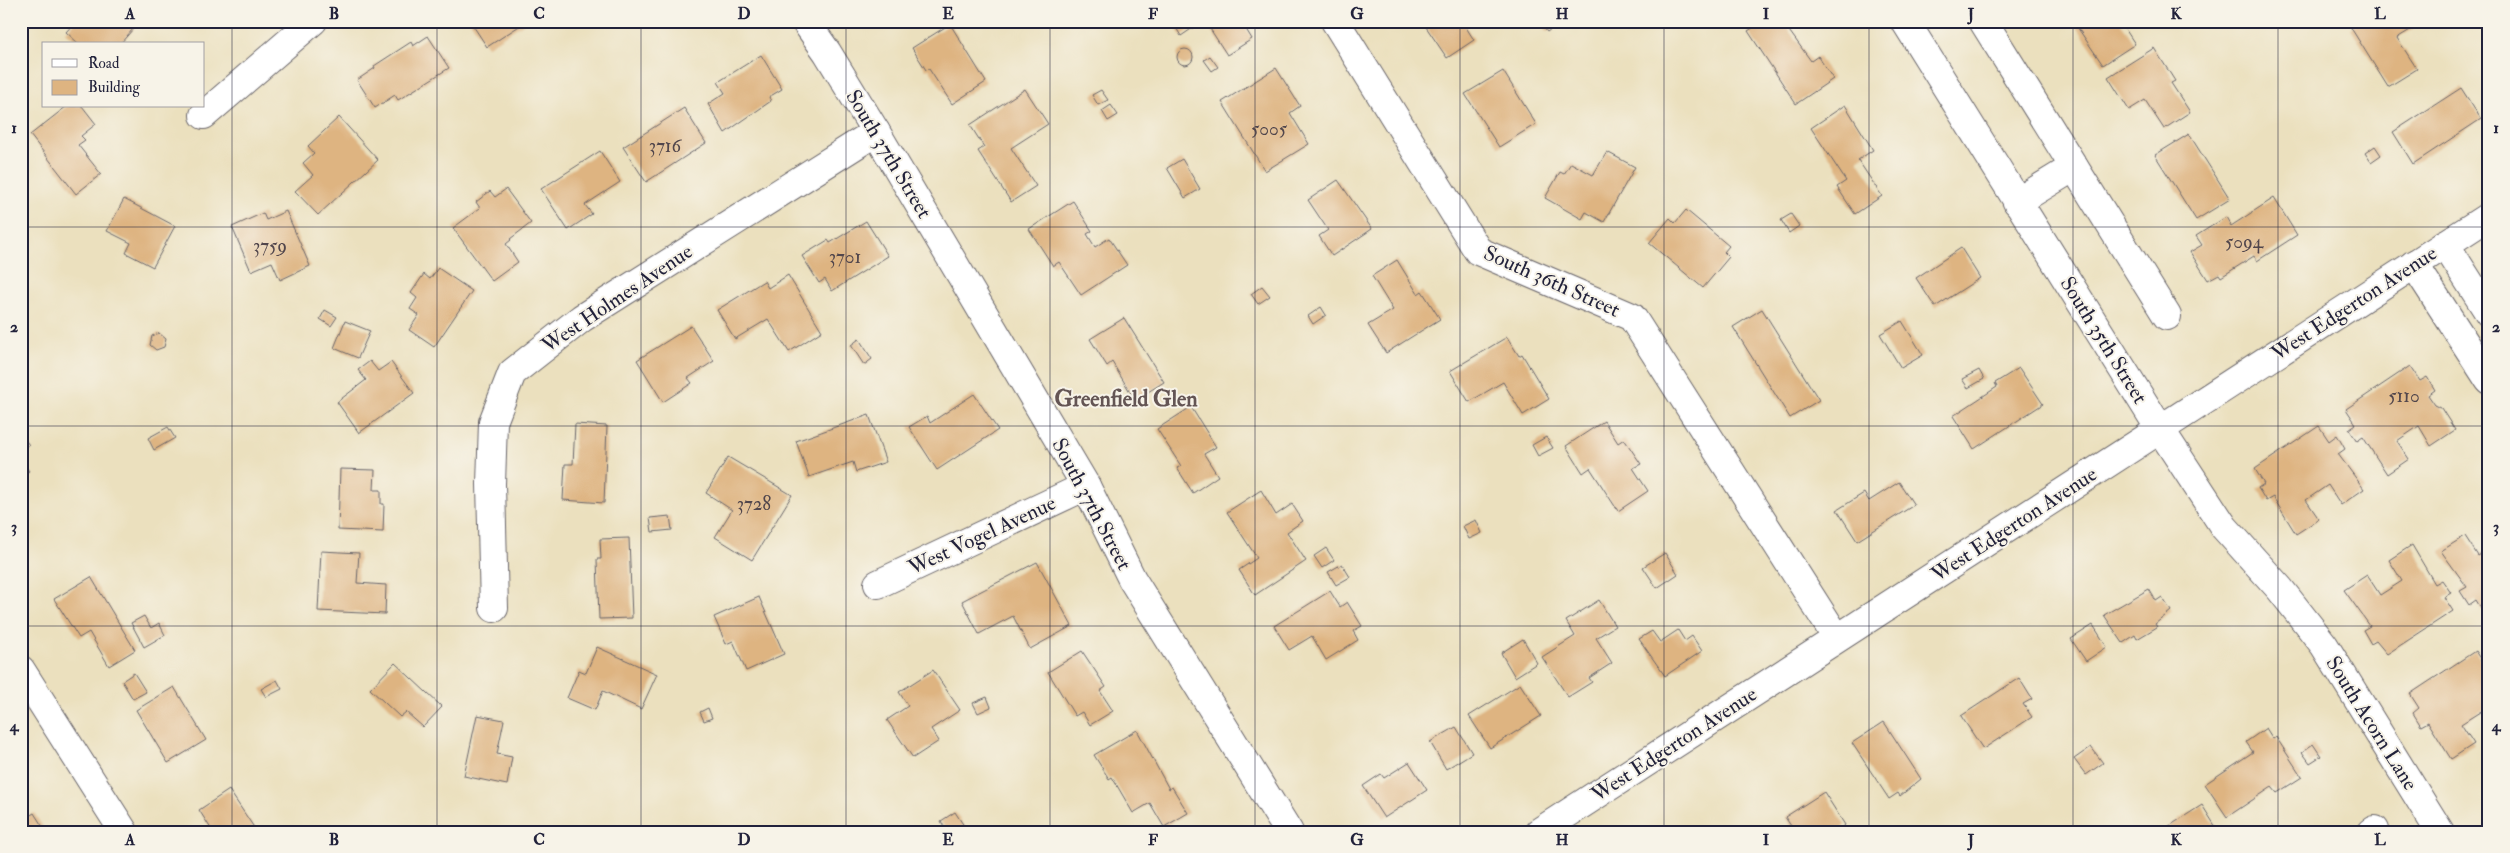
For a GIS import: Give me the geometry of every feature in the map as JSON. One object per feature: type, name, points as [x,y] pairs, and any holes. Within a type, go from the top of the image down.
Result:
[{"type":"street","points":[[204,115],[313,21]]},
{"type":"street","name":"South 37th Street","points":[[804,21],[828,52],[1086,486],[1132,580],[1289,832]]},
{"type":"street","name":"South 36th Street","points":[[1335,21],[1478,251],[1632,317],[1837,638]]},
{"type":"street","name":"South 35th Street","points":[[1904,21],[2160,429],[2224,527],[2280,589],[2324,645]]},
{"type":"street","points":[[1983,21],[2167,316]]},
{"type":"street","name":"West Holmes Avenue","points":[[494,608],[491,484],[493,422],[512,373],[582,318],[876,132]]},
{"type":"street","points":[[2017,202],[2074,167]]},
{"type":"street","name":"West Edgerton Avenue","points":[[1538,832],[2489,216]]},
{"type":"street","points":[[2445,244],[2489,313]]},
{"type":"street","points":[[2414,264],[2489,380]]},
{"type":"street","name":"West Vogel Avenue","points":[[878,584],[1086,486]]},
{"type":"street","name":"South Acorn Lane","points":[[2324,645],[2440,832]]},
{"type":"street","points":[[21,670],[124,832]]},
{"type":"building","points":[[76,21],[140,21],[122,42],[77,42],[66,32]]},
{"type":"building","points":[[470,21],[527,21],[487,47]]},
{"type":"building","points":[[1172,21],[1203,21],[1181,36]]},
{"type":"building","points":[[1205,21],[1241,21],[1252,39],[1227,55]]},
{"type":"building","points":[[1422,21],[1462,21],[1474,40],[1447,58]]},
{"type":"building","points":[[1542,21],[1553,21],[1556,25],[1547,32],[1540,23]]},
{"type":"building","points":[[1763,21],[1782,21],[1811,61],[1818,56],[1833,79],[1796,104],[1748,31]]},
{"type":"building","points":[[2073,21],[2120,21],[2135,44],[2103,65]]},
{"type":"building","points":[[2361,21],[2418,21],[2420,24],[2397,38],[2417,69],[2388,87],[2351,28]]},
{"type":"building","points":[[950,24],[986,82],[952,104],[929,69],[926,70],[912,48]]},
{"type":"building","points":[[428,36],[449,68],[398,100],[395,95],[375,108],[357,80],[375,68],[374,66],[411,42],[413,46]]},
{"type":"building","points":[[2154,48],[2175,81],[2171,83],[2190,112],[2164,129],[2145,100],[2129,110],[2108,77]]},
{"type":"building","points":[[1182,49],[1188,49],[1193,54],[1191,63],[1182,65],[1177,60],[1177,54]]},
{"type":"building","points":[[761,55],[782,89],[769,97],[771,101],[725,133],[708,104],[725,93],[718,82]]},
{"type":"building","points":[[1210,56],[1218,67],[1212,71],[1204,60]]},
{"type":"building","points":[[1276,68],[1300,106],[1290,113],[1309,144],[1265,171],[1222,102]]},
{"type":"building","points":[[1503,71],[1536,124],[1499,147],[1465,94]]},
{"type":"building","points":[[2461,88],[2481,119],[2413,164],[2393,132]]},
{"type":"building","points":[[1025,89],[1048,124],[1011,148],[1036,186],[1011,202],[978,151],[984,147],[970,125]]},
{"type":"building","points":[[1101,90],[1108,100],[1098,105],[1092,95]]},
{"type":"building","points":[[1111,105],[1118,115],[1108,121],[1102,111]]},
{"type":"building","points":[[1845,105],[1873,150],[1858,160],[1882,196],[1855,214],[1837,187],[1846,181],[1811,128]]},
{"type":"building","points":[[64,108],[84,108],[96,124],[81,136],[85,140],[78,145],[101,174],[76,194],[30,135]]},
{"type":"building","points":[[684,108],[706,143],[646,182],[623,147]]},
{"type":"building","points":[[339,117],[378,160],[318,215],[295,191],[313,175],[303,163],[314,153],[308,146]]},
{"type":"building","points":[[2189,134],[2230,199],[2196,220],[2155,155]]},
{"type":"building","points":[[2375,146],[2381,155],[2371,162],[2365,153]]},
{"type":"building","points":[[600,151],[620,182],[585,205],[592,214],[568,230],[541,189]]},
{"type":"building","points":[[1607,152],[1635,167],[1604,222],[1586,212],[1582,219],[1545,198],[1560,172],[1564,174],[1571,163],[1593,175]]},
{"type":"building","points":[[1182,159],[1200,189],[1185,198],[1167,168]]},
{"type":"building","points":[[1338,180],[1372,229],[1332,256],[1319,236],[1328,230],[1308,200]]},
{"type":"building","points":[[506,189],[531,223],[506,244],[518,262],[492,281],[453,228],[480,208],[476,202],[490,191],[495,197]]},
{"type":"building","points":[[2274,198],[2297,235],[2257,261],[2254,256],[2221,277],[2219,274],[2208,280],[2190,252],[2202,245],[2196,236],[2226,217],[2231,226]]},
{"type":"building","points":[[124,199],[175,226],[153,267],[126,253],[131,243],[107,231]]},
{"type":"building","points":[[1073,201],[1092,231],[1087,234],[1095,247],[1109,238],[1127,265],[1081,295],[1059,262],[1053,266],[1029,229]]},
{"type":"building","points":[[1686,210],[1729,246],[1724,252],[1729,257],[1703,288],[1649,243],[1670,218],[1675,223]]},
{"type":"building","points":[[286,211],[310,266],[280,280],[272,262],[251,271],[232,227],[263,213],[266,220]]},
{"type":"building","points":[[1791,214],[1799,226],[1789,233],[1781,220]]},
{"type":"building","points":[[866,221],[888,256],[832,291],[825,279],[819,283],[802,256],[828,240],[830,243]]},
{"type":"building","points":[[1961,248],[1980,278],[1935,307],[1916,278]]},
{"type":"building","points":[[1397,260],[1418,294],[1422,291],[1440,319],[1386,353],[1368,325],[1393,310],[1372,276]]},
{"type":"building","points":[[438,268],[472,291],[434,347],[409,330],[419,315],[410,309],[417,298],[411,293],[424,274],[430,279]]},
{"type":"building","points":[[788,275],[822,331],[789,352],[768,319],[735,339],[717,310],[764,281],[768,288]]},
{"type":"building","points":[[1262,286],[1270,296],[1258,304],[1251,294]]},
{"type":"building","points":[[1321,307],[1326,315],[1313,324],[1308,316]]},
{"type":"building","points":[[1762,309],[1819,400],[1790,418],[1733,327]]},
{"type":"building","points":[[325,310],[337,317],[331,326],[320,319]]},
{"type":"building","points":[[1124,318],[1164,382],[1135,400],[1112,362],[1107,366],[1090,339]]},
{"type":"building","points":[[345,321],[370,331],[358,358],[334,348]]},
{"type":"building","points":[[1902,321],[1923,355],[1901,368],[1880,334]]},
{"type":"building","points":[[691,326],[714,361],[688,378],[692,383],[663,402],[637,360]]},
{"type":"building","points":[[159,333],[166,339],[164,347],[156,350],[150,345],[152,336]]},
{"type":"building","points":[[1507,337],[1519,356],[1522,354],[1549,399],[1523,415],[1503,382],[1469,402],[1450,371]]},
{"type":"building","points":[[859,339],[872,359],[864,365],[851,345]]},
{"type":"building","points":[[370,361],[378,371],[391,362],[414,393],[359,433],[337,402],[366,380],[358,370]]},
{"type":"building","points":[[2410,366],[2420,381],[2427,377],[2435,390],[2428,395],[2435,405],[2441,408],[2455,430],[2431,446],[2419,426],[2397,441],[2409,459],[2387,474],[2363,437],[2357,441],[2349,429],[2356,424],[2346,409]]},
{"type":"building","points":[[2019,368],[2043,404],[1974,449],[1953,416],[1997,387],[1995,383]]},
{"type":"building","points":[[1979,370],[1984,379],[1968,388],[1962,379]]},
{"type":"building","points":[[974,394],[998,430],[937,470],[909,427],[927,416],[930,423]]},
{"type":"building","points":[[1191,407],[1216,447],[1204,454],[1218,476],[1193,493],[1177,468],[1181,466],[1157,429]]},
{"type":"building","points":[[869,415],[886,462],[856,472],[853,462],[809,477],[796,441]]},
{"type":"building","points":[[1604,421],[1618,443],[1624,439],[1641,464],[1633,468],[1648,491],[1618,511],[1590,468],[1583,473],[1566,446]]},
{"type":"building","points":[[575,424],[607,426],[604,503],[563,500],[565,464],[573,464]]},
{"type":"building","points":[[2319,426],[2329,441],[2337,435],[2345,449],[2338,454],[2364,489],[2341,505],[2328,485],[2306,500],[2319,519],[2296,534],[2273,497],[2266,501],[2258,488],[2264,484],[2255,469]]},
{"type":"building","points":[[168,427],[175,438],[154,450],[148,438]]},
{"type":"building","points":[[21,434],[29,445],[21,450]]},
{"type":"building","points":[[1546,437],[1553,448],[1538,456],[1532,445]]},
{"type":"building","points":[[728,457],[792,495],[752,560],[715,537],[732,510],[706,493]]},
{"type":"building","points":[[21,460],[29,471],[21,477]]},
{"type":"building","points":[[340,469],[375,470],[374,490],[381,490],[381,504],[384,504],[383,532],[338,530]]},
{"type":"building","points":[[1899,482],[1914,505],[1857,541],[1837,510],[1864,493],[1869,501]]},
{"type":"building","points":[[1261,490],[1276,515],[1292,504],[1303,521],[1287,532],[1306,561],[1255,595],[1239,570],[1257,558],[1227,512]]},
{"type":"building","points":[[670,516],[672,530],[652,532],[650,518]]},
{"type":"building","points":[[1476,520],[1482,533],[1469,539],[1463,526]]},
{"type":"building","points":[[2465,536],[2478,556],[2489,549],[2489,613],[2485,615],[2476,600],[2469,605],[2460,591],[2467,587],[2441,551]]},
{"type":"building","points":[[629,538],[632,618],[599,619],[597,559],[601,559],[600,539]]},
{"type":"building","points":[[2412,545],[2435,584],[2442,580],[2451,593],[2444,597],[2453,611],[2387,654],[2376,641],[2371,644],[2363,630],[2370,626],[2344,590],[2367,575],[2380,595],[2402,581],[2389,560]]},
{"type":"building","points":[[1326,548],[1334,560],[1322,568],[1314,556]]},
{"type":"building","points":[[321,551],[359,553],[357,583],[386,585],[385,614],[318,611]]},
{"type":"building","points":[[1665,553],[1678,574],[1657,588],[1643,567]]},
{"type":"building","points":[[1037,562],[1072,626],[1030,649],[1013,616],[979,634],[962,601]]},
{"type":"building","points":[[1342,564],[1350,577],[1336,585],[1328,572]]},
{"type":"building","points":[[91,577],[135,650],[109,666],[89,632],[79,638],[54,599]]},
{"type":"building","points":[[2149,589],[2156,601],[2162,597],[2171,611],[2155,624],[2157,627],[2137,639],[2135,635],[2123,643],[2104,615]]},
{"type":"building","points":[[1330,591],[1340,607],[1347,602],[1362,626],[1353,631],[1358,640],[1326,660],[1312,636],[1289,650],[1274,626]]},
{"type":"building","points":[[759,597],[784,654],[746,671],[733,641],[726,644],[714,617]]},
{"type":"building","points":[[1599,600],[1615,626],[1596,638],[1612,663],[1589,678],[1592,682],[1568,697],[1542,657],[1575,636],[1566,621]]},
{"type":"building","points":[[144,616],[151,628],[159,623],[165,635],[144,647],[131,623]]},
{"type":"building","points":[[2093,625],[2107,647],[2086,661],[2071,639]]},
{"type":"building","points":[[1678,630],[1685,641],[1692,636],[1702,651],[1665,676],[1639,639],[1652,631],[1660,642]]},
{"type":"building","points":[[1523,639],[1537,663],[1515,677],[1501,653]]},
{"type":"building","points":[[597,647],[657,674],[641,709],[603,691],[595,710],[567,698],[579,670],[586,673]]},
{"type":"building","points":[[1082,651],[1106,687],[1100,691],[1113,711],[1090,725],[1082,712],[1075,716],[1048,672]]},
{"type":"building","points":[[2475,651],[2485,666],[2489,664],[2489,719],[2483,710],[2461,724],[2474,744],[2451,759],[2428,722],[2421,726],[2413,713],[2419,708],[2410,694]]},
{"type":"building","points":[[395,663],[442,707],[423,727],[406,712],[400,717],[370,689]]},
{"type":"building","points":[[933,670],[960,710],[931,729],[939,741],[913,758],[887,720],[908,706],[899,692]]},
{"type":"building","points":[[134,673],[146,692],[133,699],[122,681]]},
{"type":"building","points":[[2019,678],[2032,699],[2023,704],[2032,717],[1983,749],[1961,716]]},
{"type":"building","points":[[277,680],[282,689],[266,697],[261,689]]},
{"type":"building","points":[[1520,684],[1541,716],[1490,748],[1469,716]]},
{"type":"building","points":[[174,687],[206,740],[168,763],[136,710]]},
{"type":"building","points":[[987,697],[991,707],[978,713],[973,703]]},
{"type":"building","points":[[708,708],[712,718],[704,721],[700,712]]},
{"type":"building","points":[[477,715],[504,720],[497,754],[512,757],[507,785],[464,776]]},
{"type":"building","points":[[1884,722],[1921,779],[1900,796],[1898,793],[1889,799],[1852,743]]},
{"type":"building","points":[[1456,727],[1472,753],[1446,769],[1430,742]]},
{"type":"building","points":[[2266,728],[2273,739],[2276,737],[2302,777],[2277,793],[2272,787],[2227,817],[2205,784],[2253,752],[2246,742]]},
{"type":"building","points":[[1137,730],[1169,789],[1172,787],[1188,813],[1164,827],[1150,803],[1133,813],[1112,777],[1109,779],[1094,755]]},
{"type":"building","points":[[2313,744],[2321,756],[2310,763],[2302,752]]},
{"type":"building","points":[[2091,747],[2103,763],[2086,775],[2074,759]]},
{"type":"building","points":[[1409,762],[1427,790],[1384,818],[1363,786],[1381,774],[1384,778]]},
{"type":"building","points":[[229,790],[257,832],[213,832],[199,810]]},
{"type":"building","points":[[1824,792],[1845,825],[1838,832],[1781,832],[1791,826],[1785,817]]},
{"type":"building","points":[[2202,805],[2219,832],[2160,832]]},
{"type":"building","points":[[955,812],[968,832],[947,832],[941,821]]},
{"type":"building","points":[[34,813],[46,832],[21,832],[21,821]]},
{"type":"district","name":"Greenfield Glen","points":[[1126,398]]}]
